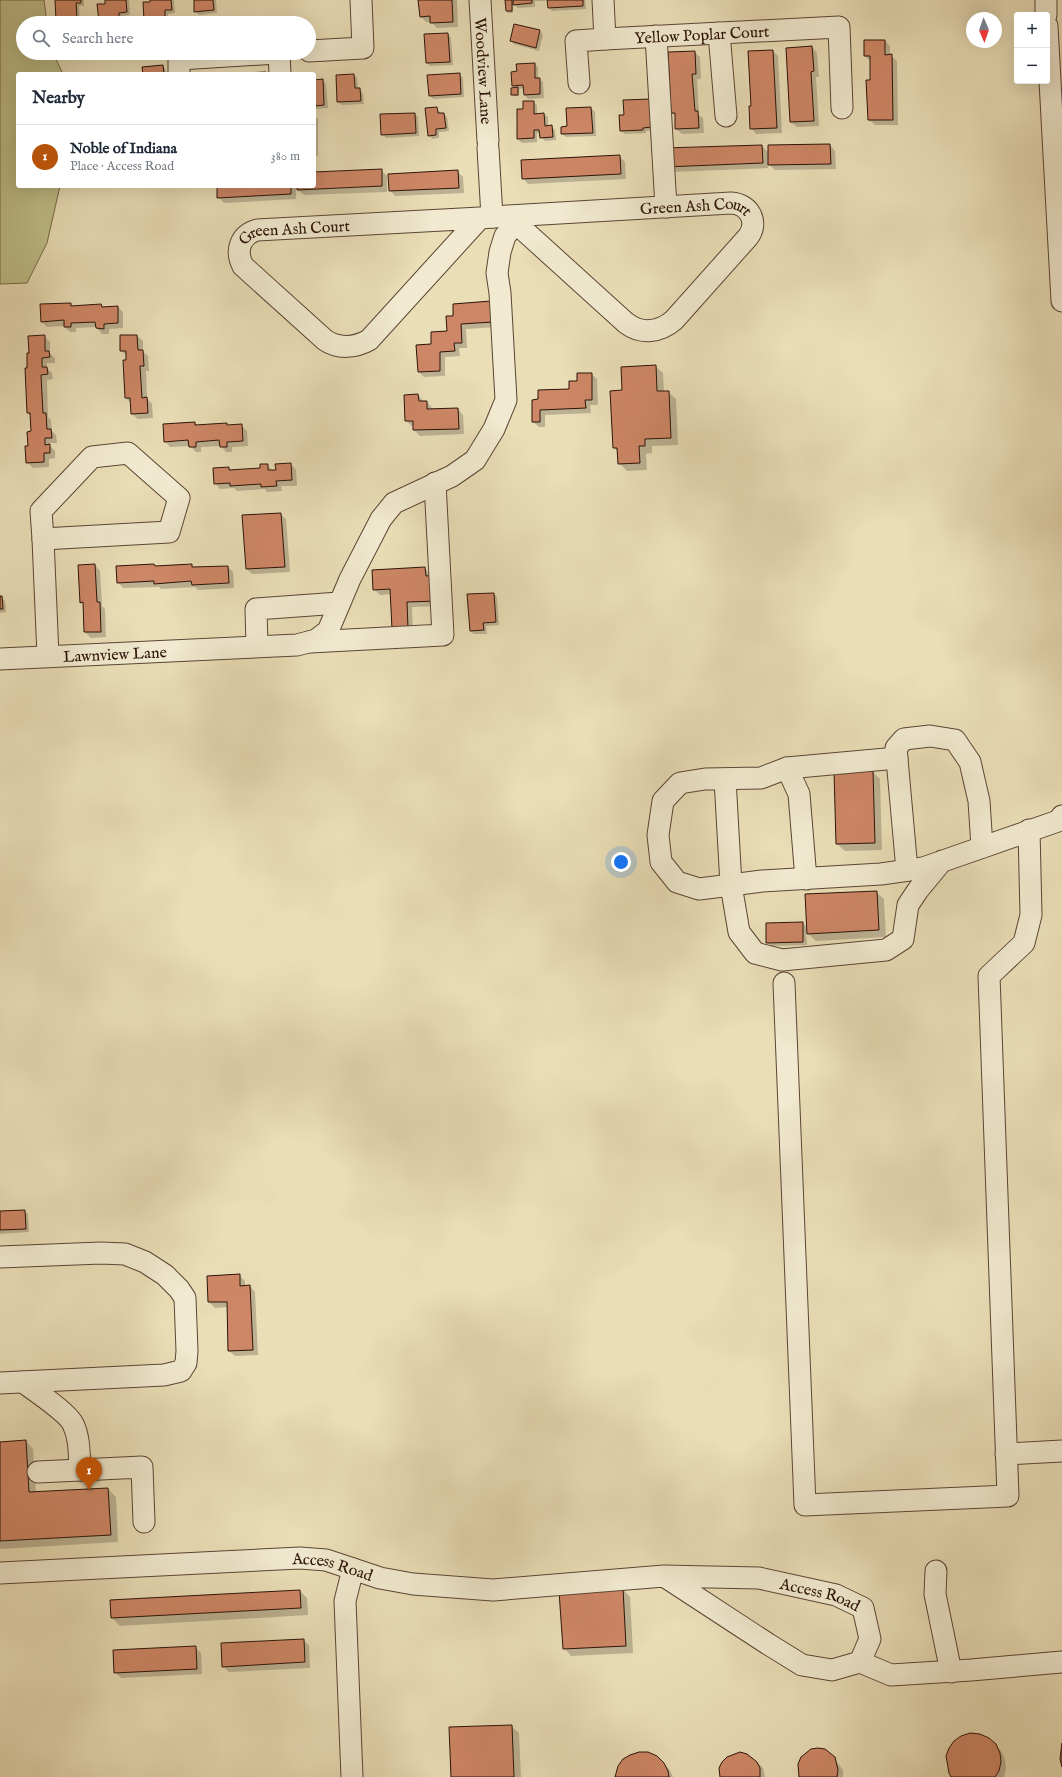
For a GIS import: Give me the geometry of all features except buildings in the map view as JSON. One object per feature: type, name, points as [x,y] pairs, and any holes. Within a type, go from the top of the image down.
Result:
[{"type":"street","points":[[316,51],[364,48],[361,0]]},
{"type":"street","name":"Woodview Lane","points":[[480,0],[488,145],[499,219]]},
{"type":"street","points":[[603,0],[605,39]]},
{"type":"street","points":[[1046,0],[1046,12]]},
{"type":"street","name":"Yellow Poplar Court","points":[[579,83],[576,41],[839,26],[842,108]]},
{"type":"street","points":[[719,33],[726,116]]},
{"type":"street","points":[[656,36],[666,207]]},
{"type":"street","points":[[1048,48],[1062,301]]},
{"type":"street","points":[[179,60],[180,72]]},
{"type":"street","points":[[279,60],[280,72]]},
{"type":"street","name":"Green Ash Court","points":[[499,219],[369,340],[351,347],[339,346],[325,340],[243,266],[239,256],[240,246],[244,238],[257,230],[499,219],[666,207],[740,204],[746,208],[751,215],[752,229],[748,238],[674,320],[660,329],[648,331],[633,328],[626,323],[499,219]]},
{"type":"street","points":[[307,642],[316,640],[328,631],[339,603],[381,519],[394,503],[452,476],[475,460],[494,429],[506,400],[500,293],[497,273],[500,252],[505,236],[499,219]]},
{"type":"street","points":[[43,539],[169,532],[179,498],[128,453],[92,456],[42,511],[43,539],[48,656]]},
{"type":"street","points":[[307,642],[443,635],[435,483]]},
{"type":"street","points":[[257,646],[256,609],[339,603]]},
{"type":"street","name":"Lawnview Lane","points":[[0,659],[297,645],[307,642]]},
{"type":"street","points":[[907,870],[904,826],[896,758],[896,748],[904,739],[930,736],[955,740],[970,762],[979,801],[982,847]]},
{"type":"street","points":[[896,758],[787,768],[761,778],[705,779],[680,783],[664,801],[658,835],[661,862],[677,882],[700,889],[762,881],[881,874],[923,868],[1058,821],[1062,816]]},
{"type":"street","points":[[787,768],[799,794],[806,879]]},
{"type":"street","points":[[725,779],[732,885],[739,932],[755,953],[782,960],[886,950],[903,939],[908,905],[918,890],[942,861]]},
{"type":"street","points":[[784,982],[805,1505],[1008,1496],[989,976],[1024,943],[1031,915],[1029,830]]},
{"type":"street","points":[[0,1257],[101,1253],[125,1254],[145,1262],[165,1275],[185,1298],[187,1351],[186,1364],[181,1371],[164,1375],[0,1383]]},
{"type":"street","points":[[23,1382],[50,1401],[73,1423],[78,1445],[80,1470]]},
{"type":"street","points":[[1006,1454],[1062,1451]]},
{"type":"street","points":[[38,1472],[142,1468],[144,1522]]},
{"type":"street","name":"Access Road","points":[[0,1573],[300,1558],[326,1560],[380,1578],[413,1584],[493,1590],[664,1576],[759,1578],[836,1595],[863,1608],[870,1639],[860,1662]]},
{"type":"street","points":[[352,1777],[345,1602],[353,1570]]},
{"type":"street","points":[[936,1571],[935,1594],[951,1672]]},
{"type":"street","points":[[664,1576],[802,1665],[832,1670],[860,1662],[891,1675],[951,1672],[1062,1662]]},
{"type":"green space","points":[[0,0],[44,0],[46,16],[16,16],[16,60],[56,60],[62,72],[16,72],[16,188],[60,188],[47,243],[27,283],[0,284]]},
{"type":"place","name":"Noble of Indiana","points":[[89,1490]]}]
